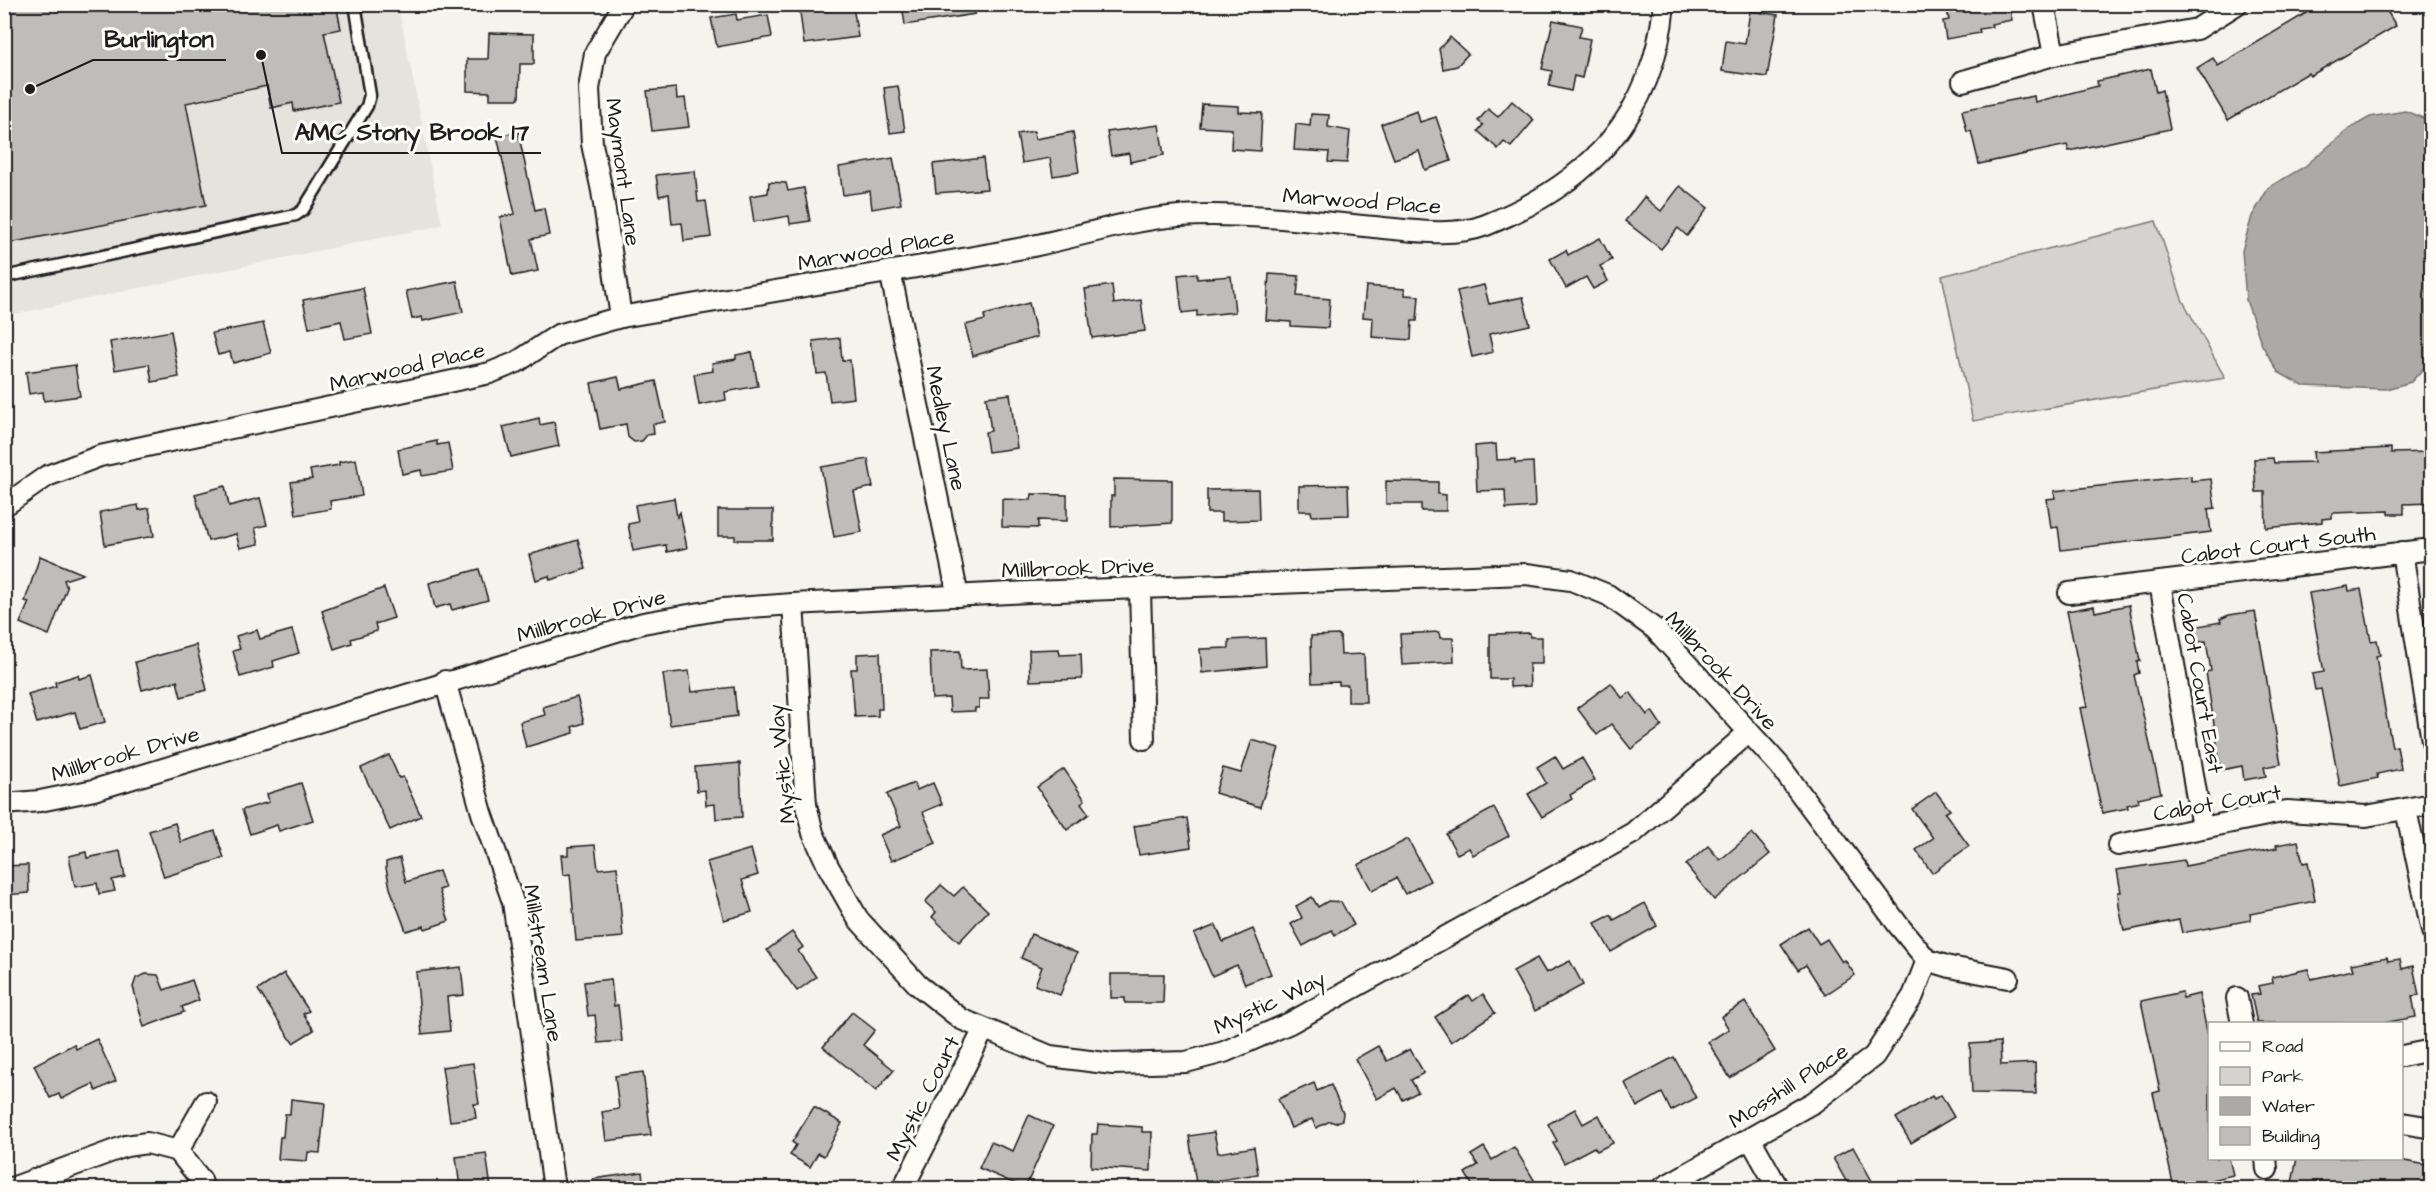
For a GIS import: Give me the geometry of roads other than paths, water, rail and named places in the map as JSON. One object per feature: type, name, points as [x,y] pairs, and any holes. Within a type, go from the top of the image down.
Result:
[{"type":"street","name":"Maymont Lane","points":[[621,317],[602,191],[592,144],[589,89],[595,53],[624,4]]},
{"type":"street","name":"Marwood Place","points":[[4,506],[47,476],[100,456],[490,373],[517,362],[558,335],[621,317],[890,271],[1179,216],[1235,215],[1430,231],[1482,227],[1531,205],[1559,188],[1587,167],[1611,142],[1629,118],[1641,94],[1658,45],[1664,4]]},
{"type":"street","points":[[2044,4],[2054,55]]},
{"type":"street","points":[[1963,81],[2054,55],[2197,29],[2237,4]]},
{"type":"street","name":"Medley Lane","points":[[890,271],[958,596]]},
{"type":"street","name":"Cabot Court South","points":[[2069,593],[2432,549]]},
{"type":"street","points":[[2402,552],[2432,741]]},
{"type":"street","name":"Millbrook Drive","points":[[4,804],[40,801],[94,790],[445,681],[643,623],[723,609],[958,596],[1526,574],[1571,580],[1608,595],[1654,629],[1780,766],[1927,960]]},
{"type":"street","name":"Cabot Court East","points":[[2160,583],[2202,827]]},
{"type":"street","points":[[1140,589],[1144,739]]},
{"type":"street","name":"Mystic Way","points":[[793,604],[806,805],[813,832],[828,867],[858,918],[918,985],[961,1019],[1050,1056],[1113,1064],[1186,1062],[1224,1052],[1290,1023],[1633,833],[1748,733]]},
{"type":"street","name":"Millstream Lane","points":[[445,681],[482,813],[513,902],[554,1188]]},
{"type":"street","name":"Cabot Court","points":[[2118,845],[2287,811],[2366,816],[2432,804]]},
{"type":"street","points":[[2406,810],[2432,931]]},
{"type":"street","points":[[1927,960],[2008,978]]},
{"type":"street","name":"Mosshill Place","points":[[1662,1188],[1751,1140],[1814,1102],[1874,1056],[1913,996],[1927,960]]},
{"type":"street","points":[[2236,998],[2242,1022]]},
{"type":"street","name":"Mystic Court","points":[[903,1188],[984,1029]]},
{"type":"street","points":[[2403,1056],[2432,1050]]},
{"type":"street","points":[[178,1151],[206,1102]]},
{"type":"street","points":[[2403,1123],[2432,1128]]},
{"type":"street","points":[[1751,1140],[1778,1188]]},
{"type":"street","points":[[12,1188],[126,1146],[147,1143],[178,1151],[201,1180],[203,1188]]},
{"type":"lane","points":[[4,277],[296,215],[303,210],[367,106],[370,95],[355,4]]},
{"type":"water","points":[[2405,111],[2431,121],[2431,360],[2411,382],[2386,389],[2303,386],[2278,372],[2262,345],[2246,300],[2242,251],[2252,216],[2269,187],[2304,167],[2349,129],[2370,117]]},
{"type":"place","name":"AMC Stony Brook 17","points":[[261,55]]},
{"type":"place","name":"Burlington","points":[[30,89]]}]
